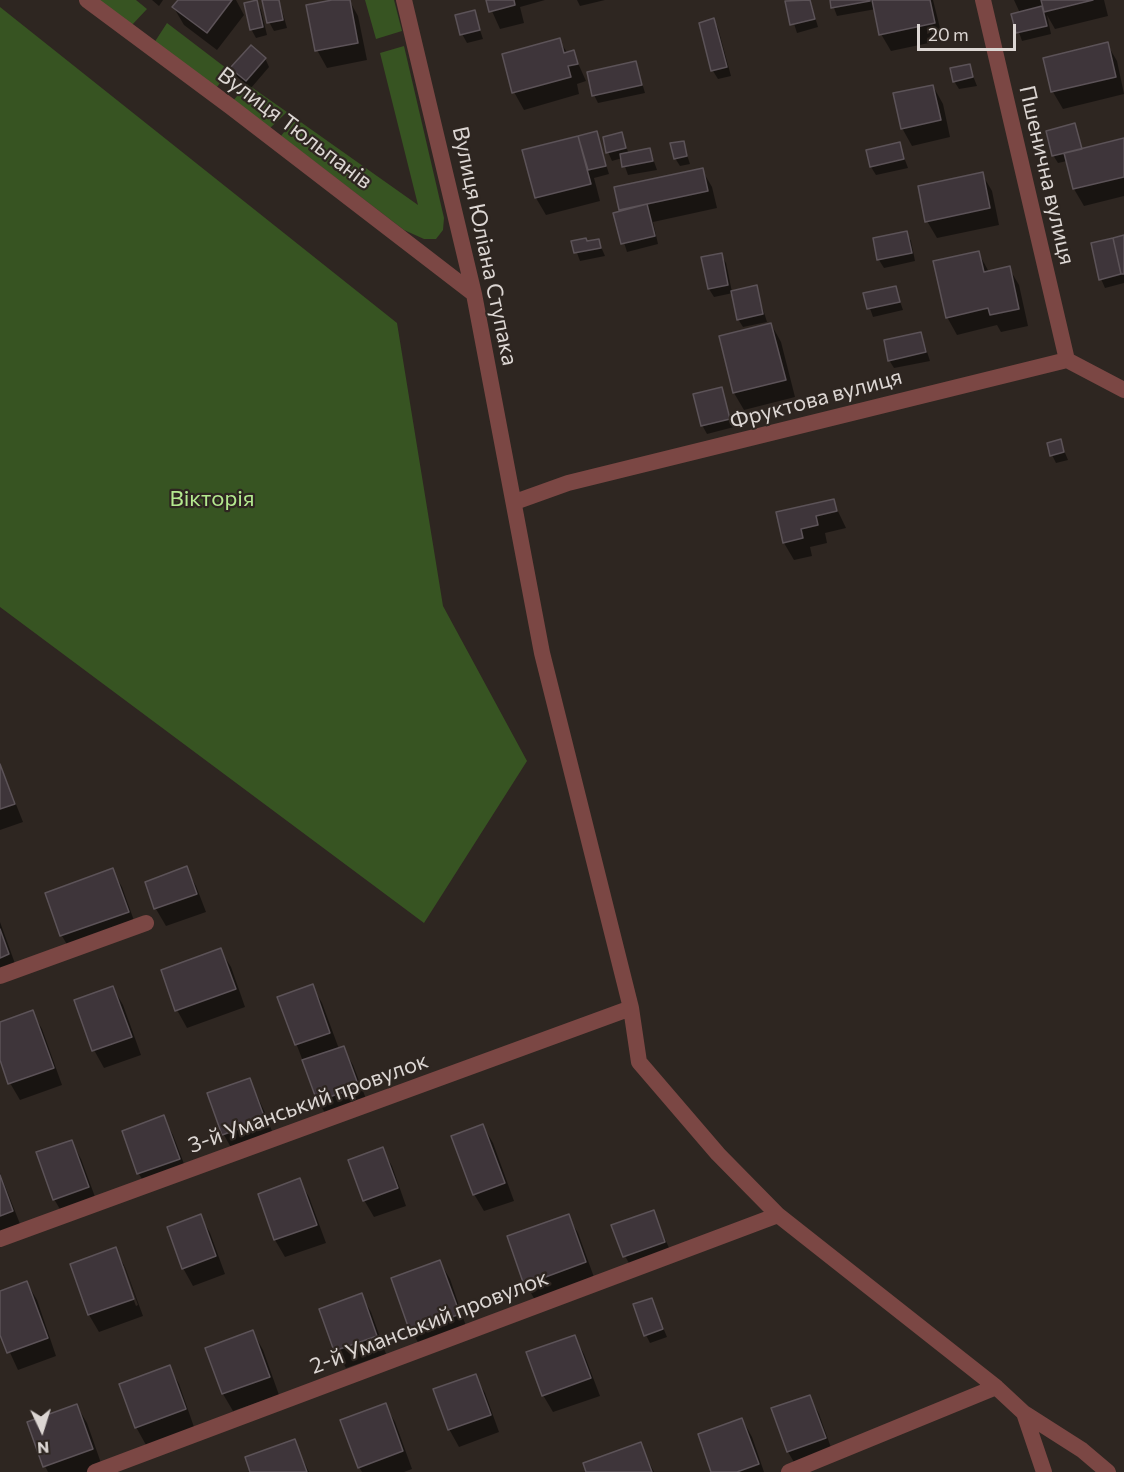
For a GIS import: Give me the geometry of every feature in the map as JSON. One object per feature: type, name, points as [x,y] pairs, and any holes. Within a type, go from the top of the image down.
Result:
[{"type":"street","name":"Вулиця Тюльпанів","points":[[87,0],[231,106],[474,294]]},
{"type":"street","name":"Вулиця Юліана Ступака","points":[[405,0],[474,294],[542,653],[631,1008],[639,1062],[718,1154],[778,1215],[996,1387],[1024,1413],[1082,1450],[1108,1472]]},
{"type":"street","name":"Пшенична вулиця","points":[[983,0],[1067,360]]},
{"type":"street","points":[[1067,360],[1124,390]]},
{"type":"street","name":"Фруктова вулиця","points":[[515,502],[568,483],[1067,360]]},
{"type":"street","points":[[0,976],[146,923]]},
{"type":"street","name":"3-й Уманський провулок","points":[[0,1239],[631,1008]]},
{"type":"street","name":"2-й Уманський провулок","points":[[95,1472],[778,1215]]},
{"type":"street","points":[[789,1472],[996,1387]]},
{"type":"street","points":[[1024,1413],[1044,1472]]},
{"type":"green space","points":[[96,0],[136,0],[147,9],[131,26]]},
{"type":"green space","points":[[365,0],[394,0],[402,31],[376,39]]},
{"type":"green space","name":"Вікторія","points":[[0,7],[397,323],[443,606],[527,761],[424,923],[0,607]]},
{"type":"green space","points":[[167,23],[230,71],[216,88],[154,43]]},
{"type":"green space","points":[[404,46],[444,218],[443,230],[436,239],[424,239],[404,230],[281,136],[295,118],[418,205],[380,53]]},
{"type":"green space","points":[[247,84],[287,112],[270,128],[233,101]]},
{"type":"building","points":[[178,0],[232,0],[207,33],[172,7]]},
{"type":"building","points":[[257,0],[263,27],[250,30],[244,3]]},
{"type":"building","points":[[262,0],[279,0],[283,20],[267,23]]},
{"type":"building","points":[[332,0],[350,0],[358,43],[315,51],[306,5]]},
{"type":"building","points":[[486,0],[514,0],[515,5],[489,12]]},
{"type":"building","points":[[810,0],[815,19],[790,25],[785,1]]},
{"type":"building","points":[[830,0],[870,0],[870,1],[831,8]]},
{"type":"building","points":[[872,0],[930,0],[935,23],[879,35]]},
{"type":"building","points":[[1041,0],[1093,0],[1044,12]]},
{"type":"building","points":[[1042,6],[1047,26],[1016,33],[1011,14]]},
{"type":"building","points":[[475,10],[480,30],[460,35],[455,15]]},
{"type":"building","points":[[714,18],[727,67],[711,71],[699,23]]},
{"type":"building","points":[[560,38],[564,53],[574,50],[578,64],[568,66],[571,77],[512,93],[502,54]]},
{"type":"building","points":[[1108,42],[1116,77],[1051,92],[1043,58]]},
{"type":"building","points":[[251,45],[266,58],[246,81],[230,68]]},
{"type":"building","points":[[636,61],[642,85],[592,96],[587,72]]},
{"type":"building","points":[[970,64],[973,77],[953,82],[950,68]]},
{"type":"building","points":[[933,85],[941,120],[901,129],[893,93]]},
{"type":"building","points":[[1075,123],[1082,149],[1052,156],[1046,131]]},
{"type":"building","points":[[597,131],[606,166],[588,170],[578,136]]},
{"type":"building","points":[[622,132],[626,148],[606,153],[603,137]]},
{"type":"building","points":[[578,136],[591,184],[535,198],[522,150]]},
{"type":"building","points":[[1124,138],[1124,177],[1073,189],[1064,153]]},
{"type":"building","points":[[684,141],[687,156],[674,159],[670,143]]},
{"type":"building","points":[[900,142],[904,159],[870,167],[866,150]]},
{"type":"building","points":[[650,148],[653,161],[622,167],[620,154]]},
{"type":"building","points":[[703,168],[708,191],[619,210],[614,187]]},
{"type":"building","points":[[983,172],[990,208],[925,222],[918,186]]},
{"type":"building","points":[[647,204],[655,236],[621,244],[613,213]]},
{"type":"building","points":[[907,231],[912,253],[877,260],[873,238]]},
{"type":"building","points":[[1124,235],[1124,274],[1121,274],[1113,238]]},
{"type":"building","points":[[586,238],[587,241],[599,239],[601,248],[574,253],[571,241]]},
{"type":"building","points":[[1113,238],[1121,274],[1099,280],[1091,243]]},
{"type":"building","points":[[979,251],[984,272],[1010,266],[1019,309],[990,315],[988,308],[946,318],[933,261]]},
{"type":"building","points":[[722,253],[728,285],[708,289],[701,257]]},
{"type":"building","points":[[757,285],[763,314],[737,320],[731,291]]},
{"type":"building","points":[[896,286],[900,302],[867,309],[863,293]]},
{"type":"building","points":[[771,323],[786,380],[733,393],[719,336]]},
{"type":"building","points":[[921,332],[926,352],[888,361],[884,340]]},
{"type":"building","points":[[722,387],[730,419],[701,426],[693,394]]},
{"type":"building","points":[[1061,439],[1064,452],[1050,456],[1047,443]]},
{"type":"building","points":[[834,499],[837,511],[816,516],[818,525],[801,529],[803,538],[783,543],[776,512]]},
{"type":"building","points":[[0,764],[15,804],[0,809]]},
{"type":"building","points":[[187,866],[197,894],[154,909],[145,882]]},
{"type":"building","points":[[113,868],[129,912],[60,936],[45,893]]},
{"type":"building","points":[[0,929],[9,954],[0,958]]},
{"type":"building","points":[[221,948],[236,989],[175,1011],[161,970]]},
{"type":"building","points":[[313,984],[330,1033],[295,1045],[277,997]]},
{"type":"building","points":[[113,986],[132,1037],[92,1051],[74,1000]]},
{"type":"building","points":[[33,1010],[54,1068],[8,1084],[0,1060],[0,1022]]},
{"type":"building","points":[[344,1046],[359,1087],[317,1101],[302,1060]]},
{"type":"building","points":[[250,1078],[265,1119],[222,1135],[207,1093]]},
{"type":"building","points":[[164,1115],[180,1159],[137,1174],[122,1131]]},
{"type":"building","points":[[483,1124],[505,1183],[473,1195],[451,1136]]},
{"type":"building","points":[[72,1140],[89,1187],[53,1200],[36,1152]]},
{"type":"building","points":[[383,1147],[398,1188],[363,1201],[348,1160]]},
{"type":"building","points":[[0,1175],[13,1211],[0,1216]]},
{"type":"building","points":[[300,1178],[317,1225],[274,1240],[258,1194]]},
{"type":"building","points":[[654,1210],[665,1242],[623,1257],[611,1225]]},
{"type":"building","points":[[201,1214],[216,1256],[182,1269],[167,1227]]},
{"type":"building","points":[[569,1214],[586,1262],[524,1285],[507,1236]]},
{"type":"building","points":[[116,1247],[134,1299],[88,1315],[70,1264]]},
{"type":"building","points":[[440,1260],[460,1314],[410,1332],[391,1278]]},
{"type":"building","points":[[27,1281],[48,1338],[7,1353],[0,1335],[0,1291]]},
{"type":"building","points":[[362,1293],[377,1336],[334,1351],[319,1309]]},
{"type":"building","points":[[652,1298],[663,1329],[644,1336],[633,1304]]},
{"type":"building","points":[[253,1330],[270,1377],[222,1394],[205,1348]]},
{"type":"building","points":[[575,1335],[591,1378],[542,1396],[526,1352]]},
{"type":"building","points":[[170,1365],[186,1409],[135,1428],[119,1384]]},
{"type":"building","points":[[476,1374],[491,1415],[448,1430],[433,1389]]},
{"type":"building","points":[[810,1395],[826,1438],[787,1452],[771,1408]]},
{"type":"building","points":[[386,1403],[403,1451],[358,1468],[340,1420]]},
{"type":"building","points":[[77,1404],[93,1449],[43,1467],[27,1422]]},
{"type":"building","points":[[742,1418],[759,1464],[737,1472],[711,1472],[698,1434]]},
{"type":"building","points":[[295,1439],[307,1472],[250,1472],[245,1457]]},
{"type":"building","points":[[641,1442],[652,1472],[586,1472],[583,1463]]}]
